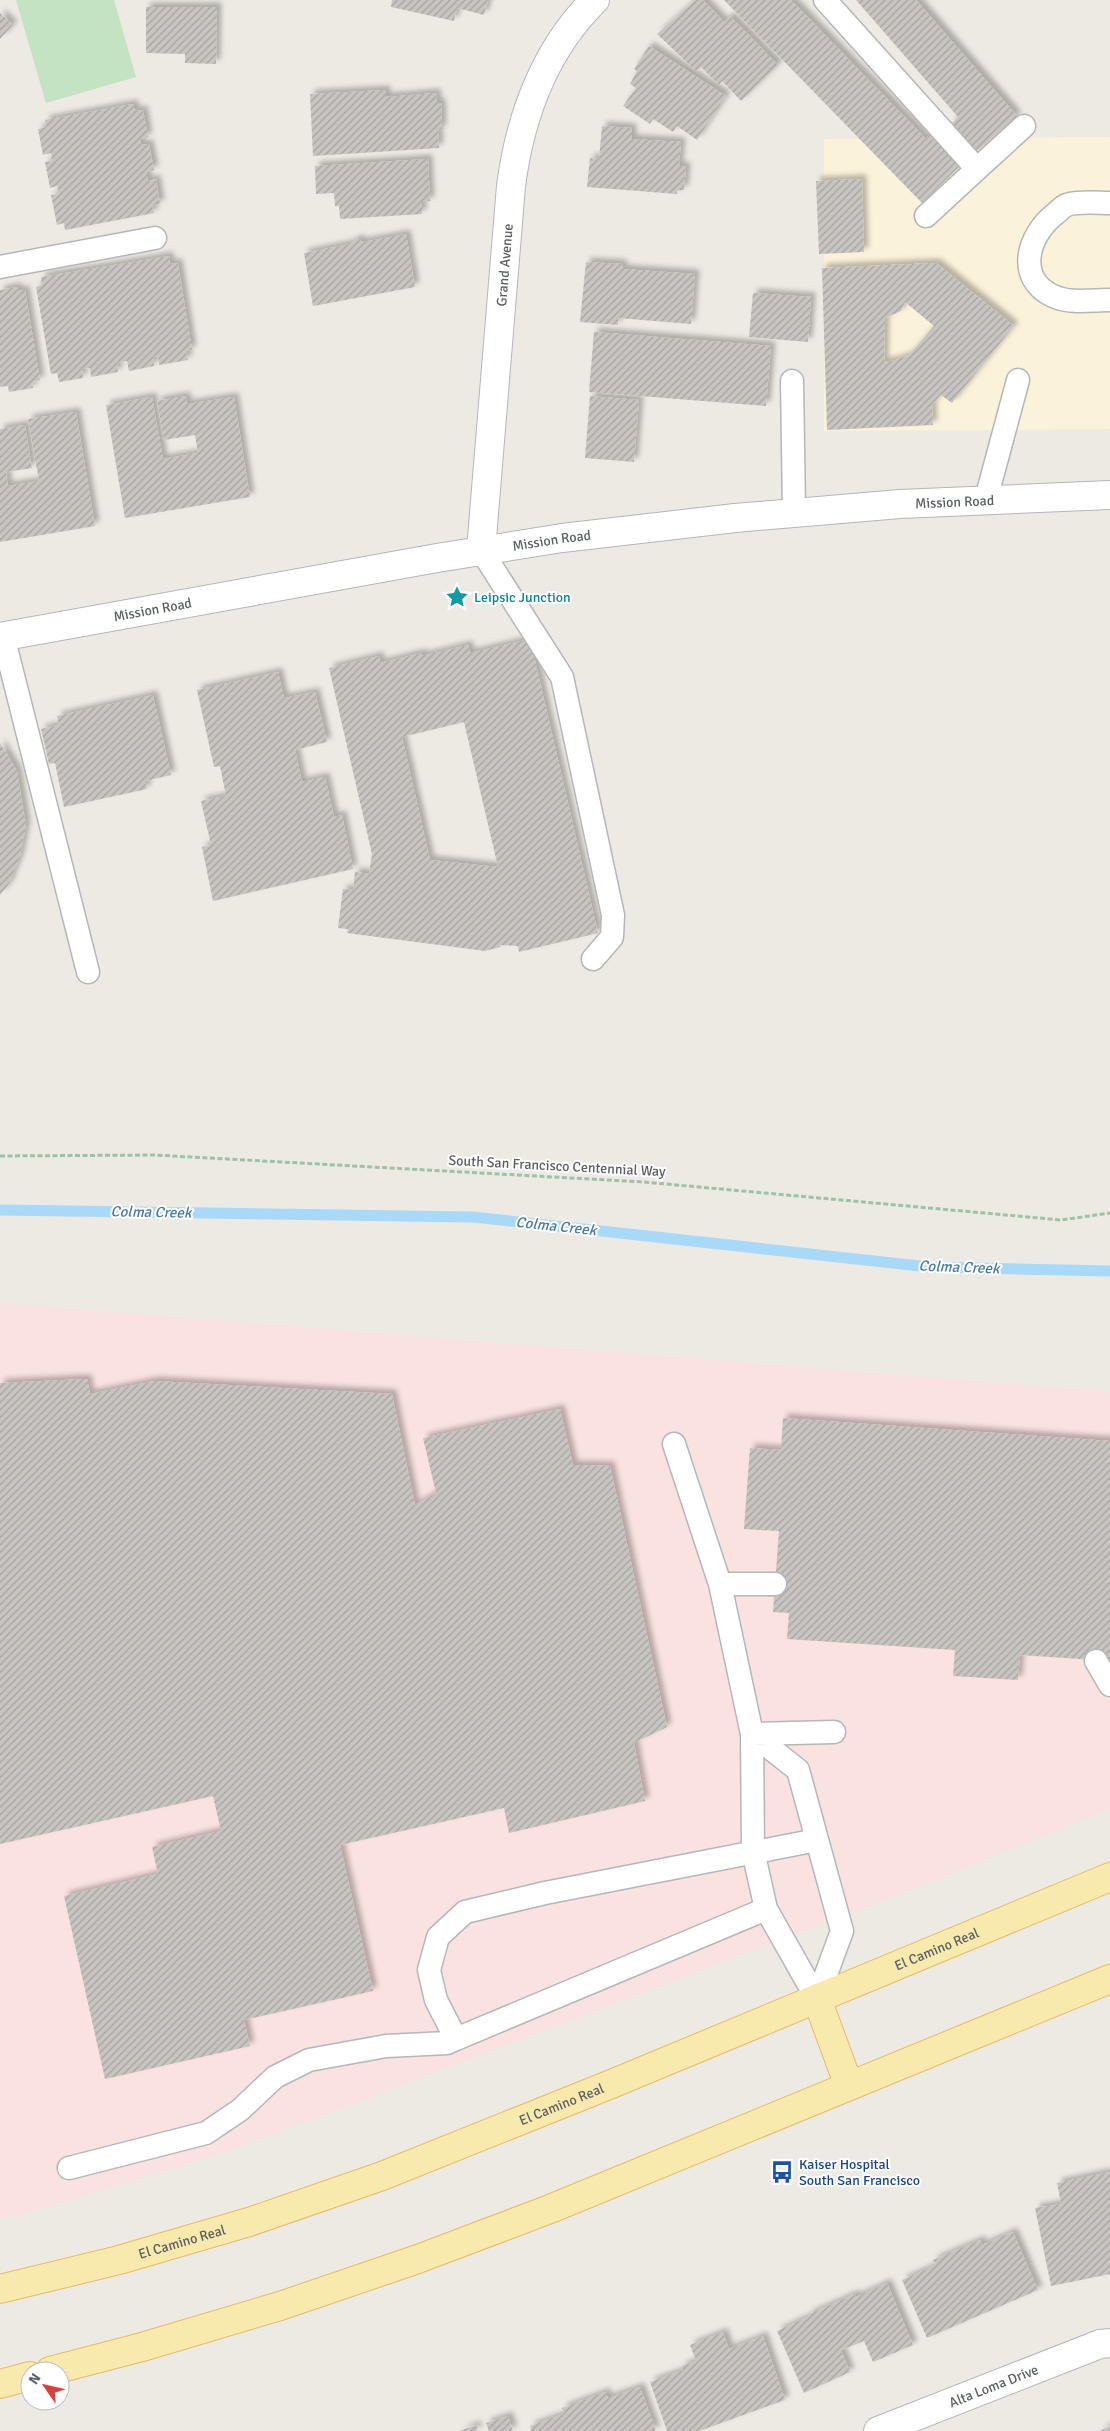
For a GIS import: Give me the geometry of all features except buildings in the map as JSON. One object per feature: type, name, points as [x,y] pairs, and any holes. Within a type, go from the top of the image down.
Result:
[{"type":"main road","name":"El Camino Real","points":[[0,2289],[119,2260],[212,2232],[382,2176],[515,2124],[1110,1877]]},
{"type":"main road","points":[[70,2366],[142,2347],[280,2306],[418,2259],[550,2209],[1110,1979]]},
{"type":"main road","points":[[817,1999],[850,2086]]},
{"type":"main road","points":[[0,2384],[20,2379]]},
{"type":"street","name":"Grand Avenue","points":[[481,550],[510,196],[516,146],[543,72],[565,36],[596,0]]},
{"type":"street","name":"Mission Road","points":[[1,637],[481,550],[626,530],[794,512],[986,498],[1110,495]]},
{"type":"street","name":"Alta Loma Drive","points":[[878,2431],[1100,2344],[1110,2343]]},
{"type":"lane","points":[[825,0],[977,169]]},
{"type":"lane","points":[[926,216],[1024,126]]},
{"type":"lane","points":[[1110,203],[1067,205],[1050,218],[1032,240],[1028,257],[1034,281],[1052,296],[1071,301],[1110,300]]},
{"type":"lane","points":[[0,267],[155,238]]},
{"type":"lane","points":[[986,498],[1018,380]]},
{"type":"lane","points":[[792,381],[794,512]]},
{"type":"lane","points":[[481,550],[562,677],[613,915],[612,937],[593,959]]},
{"type":"lane","points":[[1,637],[88,972]]},
{"type":"lane","points":[[674,1444],[720,1584],[752,1734],[753,1852],[766,1909],[817,1999]]},
{"type":"lane","points":[[720,1584],[775,1584]]},
{"type":"lane","points":[[1096,1661],[1110,1685]]},
{"type":"lane","points":[[752,1734],[834,1732]]},
{"type":"lane","points":[[752,1734],[798,1770],[842,1931],[817,1999]]},
{"type":"lane","points":[[456,2039],[436,2000],[429,1970],[438,1937],[465,1912],[546,1893],[817,1840]]},
{"type":"lane","points":[[69,2168],[206,2133],[240,2110],[275,2078],[309,2060],[386,2046],[446,2043],[766,1909]]},
{"type":"path","name":"South San Francisco Centennial Way","points":[[0,1156],[155,1155],[644,1182],[1060,1220],[1110,1213]]},
{"type":"shaded area","points":[[1110,137],[1110,429],[824,431],[824,139]]},
{"type":"shaded area","points":[[0,1303],[1110,1392],[1110,1809],[911,1890],[236,2149],[46,2208],[0,2219]]},
{"type":"green space","points":[[16,0],[114,0],[136,77],[46,103]]},
{"type":"waterway","name":"Colma Creek","points":[[0,1210],[473,1217],[929,1267],[1110,1271]]},
{"type":"place","name":"Leipsic Junction","points":[[457,597]]},
{"type":"place","name":"Kaiser Hospital South San Francisco","points":[[782,2172]]}]
